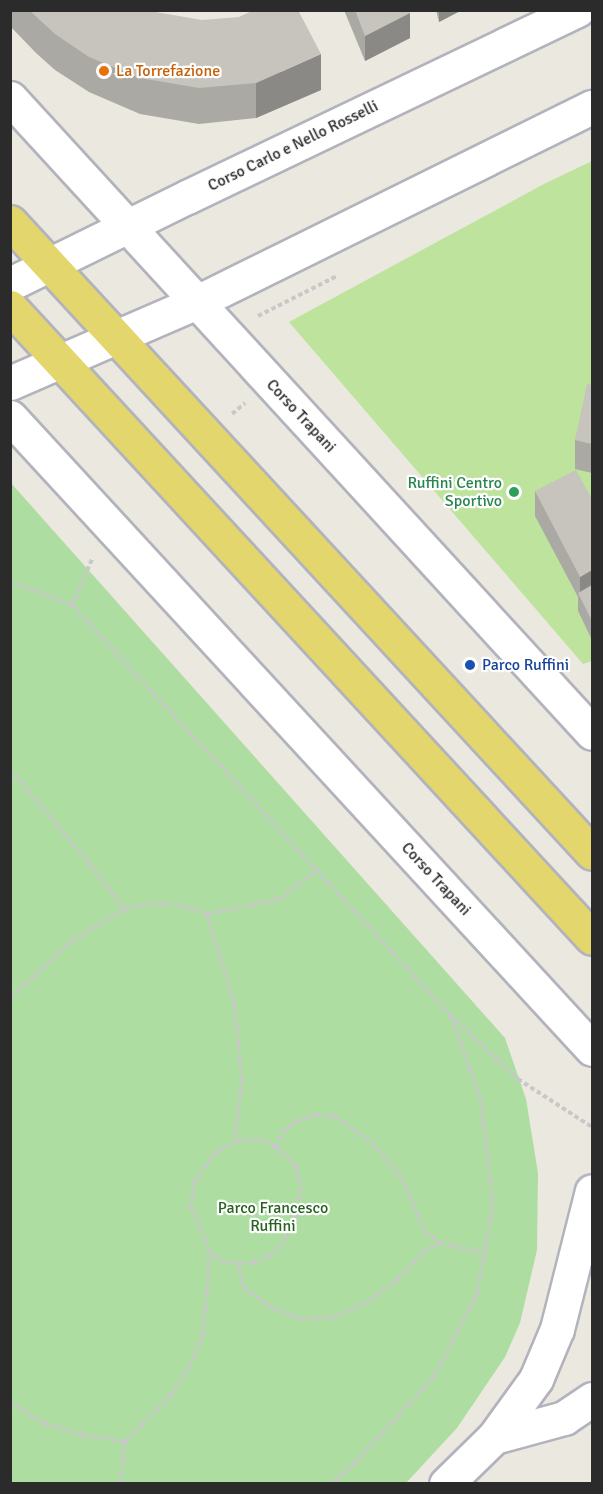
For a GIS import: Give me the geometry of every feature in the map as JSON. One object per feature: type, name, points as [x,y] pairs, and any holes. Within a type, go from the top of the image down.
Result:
[{"type":"main road","points":[[10,222],[592,853]]},
{"type":"main road","points":[[10,307],[592,938]]},
{"type":"street","name":"Corso Carlo e Nello Rosselli","points":[[10,284],[577,10]]},
{"type":"street","name":"Corso Trapani","points":[[10,98],[592,733]]},
{"type":"street","points":[[10,383],[197,302],[592,107]]},
{"type":"street","name":"Corso Trapani","points":[[13,425],[592,1049]]},
{"type":"street","points":[[446,1484],[494,1437],[536,1379],[557,1329],[592,1191]]},
{"type":"street","points":[[494,1437],[564,1418],[592,1399]]},
{"type":"path","points":[[10,581],[72,606],[451,1016],[518,1079],[592,1127]]},
{"type":"path","points":[[10,770],[90,864],[124,909]]},
{"type":"path","points":[[10,998],[72,941],[124,909],[153,903],[183,906],[207,914],[280,898],[317,870]]},
{"type":"path","points":[[207,914],[234,1003],[242,1080],[235,1141]]},
{"type":"path","points":[[330,1484],[355,1463],[433,1378],[477,1294],[493,1206],[481,1100],[451,1016]]},
{"type":"path","points":[[276,1147],[283,1132],[297,1121],[315,1115],[335,1116],[372,1143],[402,1178],[425,1232],[440,1243],[485,1253]]},
{"type":"path","points":[[120,1484],[125,1442],[170,1396],[190,1366],[202,1334],[210,1252],[191,1207],[195,1181],[214,1154],[235,1141],[258,1139],[276,1147],[295,1165],[301,1188],[297,1215],[284,1242],[271,1255],[253,1263],[223,1262],[210,1252]]},
{"type":"path","points":[[238,1264],[244,1288],[273,1308],[301,1319],[336,1317],[369,1301],[397,1280],[424,1252],[440,1243]]},
{"type":"path","points":[[10,1402],[44,1423],[83,1435],[125,1442]]},
{"type":"green space","name":"Ruffini Centro Sportivo","points":[[592,161],[592,661],[583,664],[289,322],[544,184]]},
{"type":"green space","name":"Parco Francesco Ruffini","points":[[11,483],[505,1038],[526,1099],[538,1173],[537,1250],[520,1323],[505,1357],[457,1428],[406,1483],[11,1483]]},
{"type":"building","points":[[29,10],[144,10],[202,20],[239,17],[254,10],[298,10],[321,54],[256,83],[199,88],[140,78],[89,57],[55,34]]},
{"type":"building","points":[[355,10],[410,10],[410,13],[365,36]]},
{"type":"building","points":[[587,384],[592,385],[592,444],[575,440]]},
{"type":"building","points":[[576,470],[592,499],[592,570],[580,577],[535,491]]},
{"type":"building","points":[[592,585],[592,621],[578,593]]},
{"type":"place","name":"La Torrefazione","points":[[104,71]]},
{"type":"place","name":"Ruffini Centro Sportivo","points":[[514,492]]},
{"type":"place","name":"Parco Ruffini","points":[[470,665]]}]
